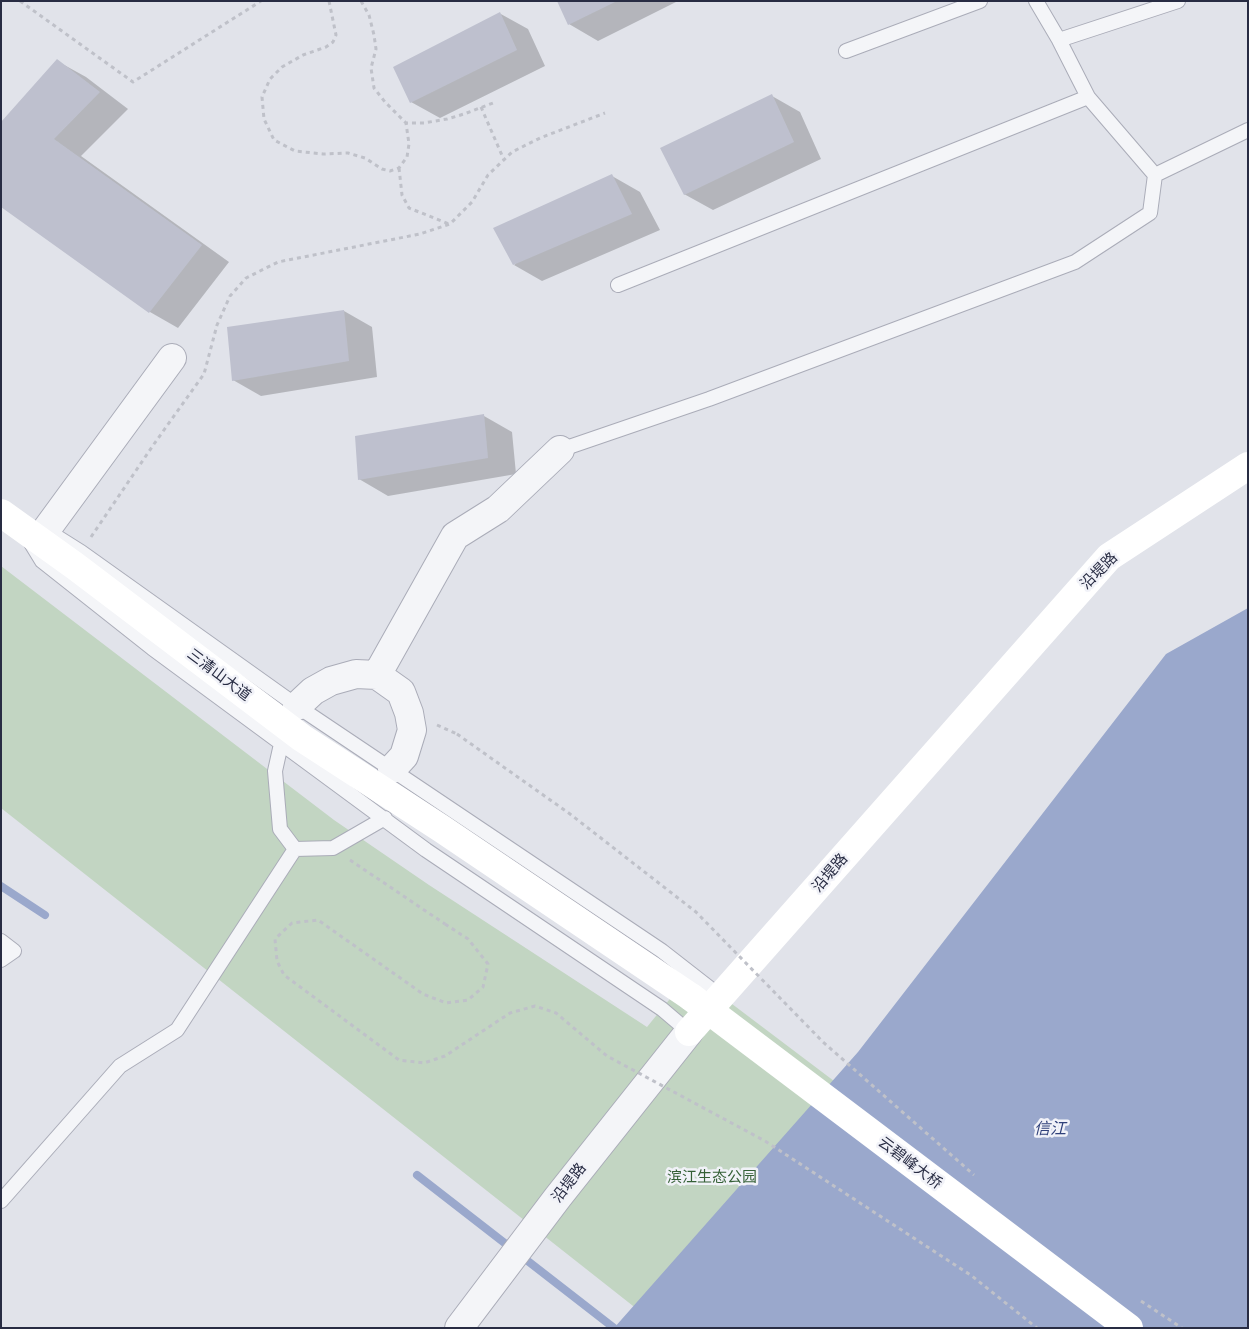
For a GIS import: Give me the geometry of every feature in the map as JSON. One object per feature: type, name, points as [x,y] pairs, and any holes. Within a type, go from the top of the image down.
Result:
[{"type":"main road","name":"沿堤路","points":[[689,1032],[1109,557],[1248,466]]},
{"type":"main road","name":"三清山大道","points":[[10,518],[302,738],[442,829],[691,997]]},
{"type":"main road","name":"云碧峰大桥","points":[[691,997],[1129,1328]]},
{"type":"street","points":[[46,530],[172,358]]},
{"type":"street","points":[[377,675],[455,536],[498,509],[560,450]]},
{"type":"street","points":[[297,706],[313,690],[331,681],[356,674],[377,675],[401,692],[409,713],[412,730],[404,756],[392,769]]},
{"type":"street","name":"沿堤路","points":[[459,1328],[558,1197],[689,1032]]},
{"type":"lane","points":[[846,51],[980,1]]},
{"type":"lane","points":[[560,450],[718,395],[1075,262],[1150,213],[1155,175],[1088,97],[1059,40],[1036,1]]},
{"type":"lane","points":[[1059,40],[1178,1]]},
{"type":"lane","points":[[618,285],[1088,97]]},
{"type":"lane","points":[[1155,175],[1248,130]]},
{"type":"lane","points":[[10,518],[46,530],[81,552],[297,706],[662,951],[721,997]]},
{"type":"lane","points":[[10,518],[42,561],[152,648],[426,850],[662,1009],[689,1032]]},
{"type":"lane","points":[[281,744],[275,771],[280,829],[295,849]]},
{"type":"lane","points":[[295,849],[332,848],[385,818]]},
{"type":"lane","points":[[1,1201],[120,1066],[177,1030],[295,849]]},
{"type":"lane","points":[[1,941],[14,951],[1,960]]},
{"type":"path","points":[[20,1],[133,82],[262,1]]},
{"type":"path","points":[[329,1],[336,34],[333,42],[282,67],[270,79],[262,97],[264,119],[274,140],[294,151],[323,154],[348,153],[365,158],[390,172],[399,168],[406,157],[409,144],[406,123],[384,102],[374,88],[371,68],[376,49],[375,42],[369,15],[361,1]]},
{"type":"path","points":[[406,123],[424,124],[447,119],[493,103]]},
{"type":"path","points":[[481,108],[504,160]]},
{"type":"path","points":[[81,552],[204,374],[217,325],[230,296],[246,278],[278,262],[420,234],[450,224],[472,202],[488,175],[512,152],[540,138],[605,113]]},
{"type":"path","points":[[399,168],[402,195],[409,208],[450,224]]},
{"type":"path","points":[[457,734],[570,814],[696,912],[823,1042],[978,1178]]},
{"type":"path","points":[[332,848],[468,939],[488,964],[483,987],[468,1000],[446,1003],[423,994],[318,920],[292,924],[275,939],[277,961],[284,974],[399,1060],[424,1063],[445,1056],[510,1013],[535,1006],[556,1013],[607,1056],[765,1141],[972,1276],[1037,1328]]},
{"type":"path","points":[[1136,1298],[1182,1328]]},
{"type":"green space","name":"滨江生态公园","points":[[1,566],[334,820],[429,885],[647,1027],[691,973],[1161,1328],[661,1328],[1,808]]},
{"type":"water","name":"信江","points":[[1248,608],[1248,1328],[614,1328],[858,1052],[1166,654]]},
{"type":"building","points":[[557,1],[617,1],[568,25]]},
{"type":"building","points":[[500,12],[517,50],[410,103],[393,67]]},
{"type":"building","points":[[57,59],[100,92],[54,139],[202,245],[149,313],[1,207],[1,122]]},
{"type":"building","points":[[772,94],[794,142],[684,195],[660,148]]},
{"type":"building","points":[[612,174],[632,214],[513,265],[493,228]]},
{"type":"building","points":[[344,310],[349,361],[232,381],[227,327]]},
{"type":"building","points":[[484,414],[488,458],[358,480],[355,436]]},
{"type":"waterway","points":[[1,886],[45,915]]},
{"type":"waterway","points":[[417,1175],[614,1328]]}]
